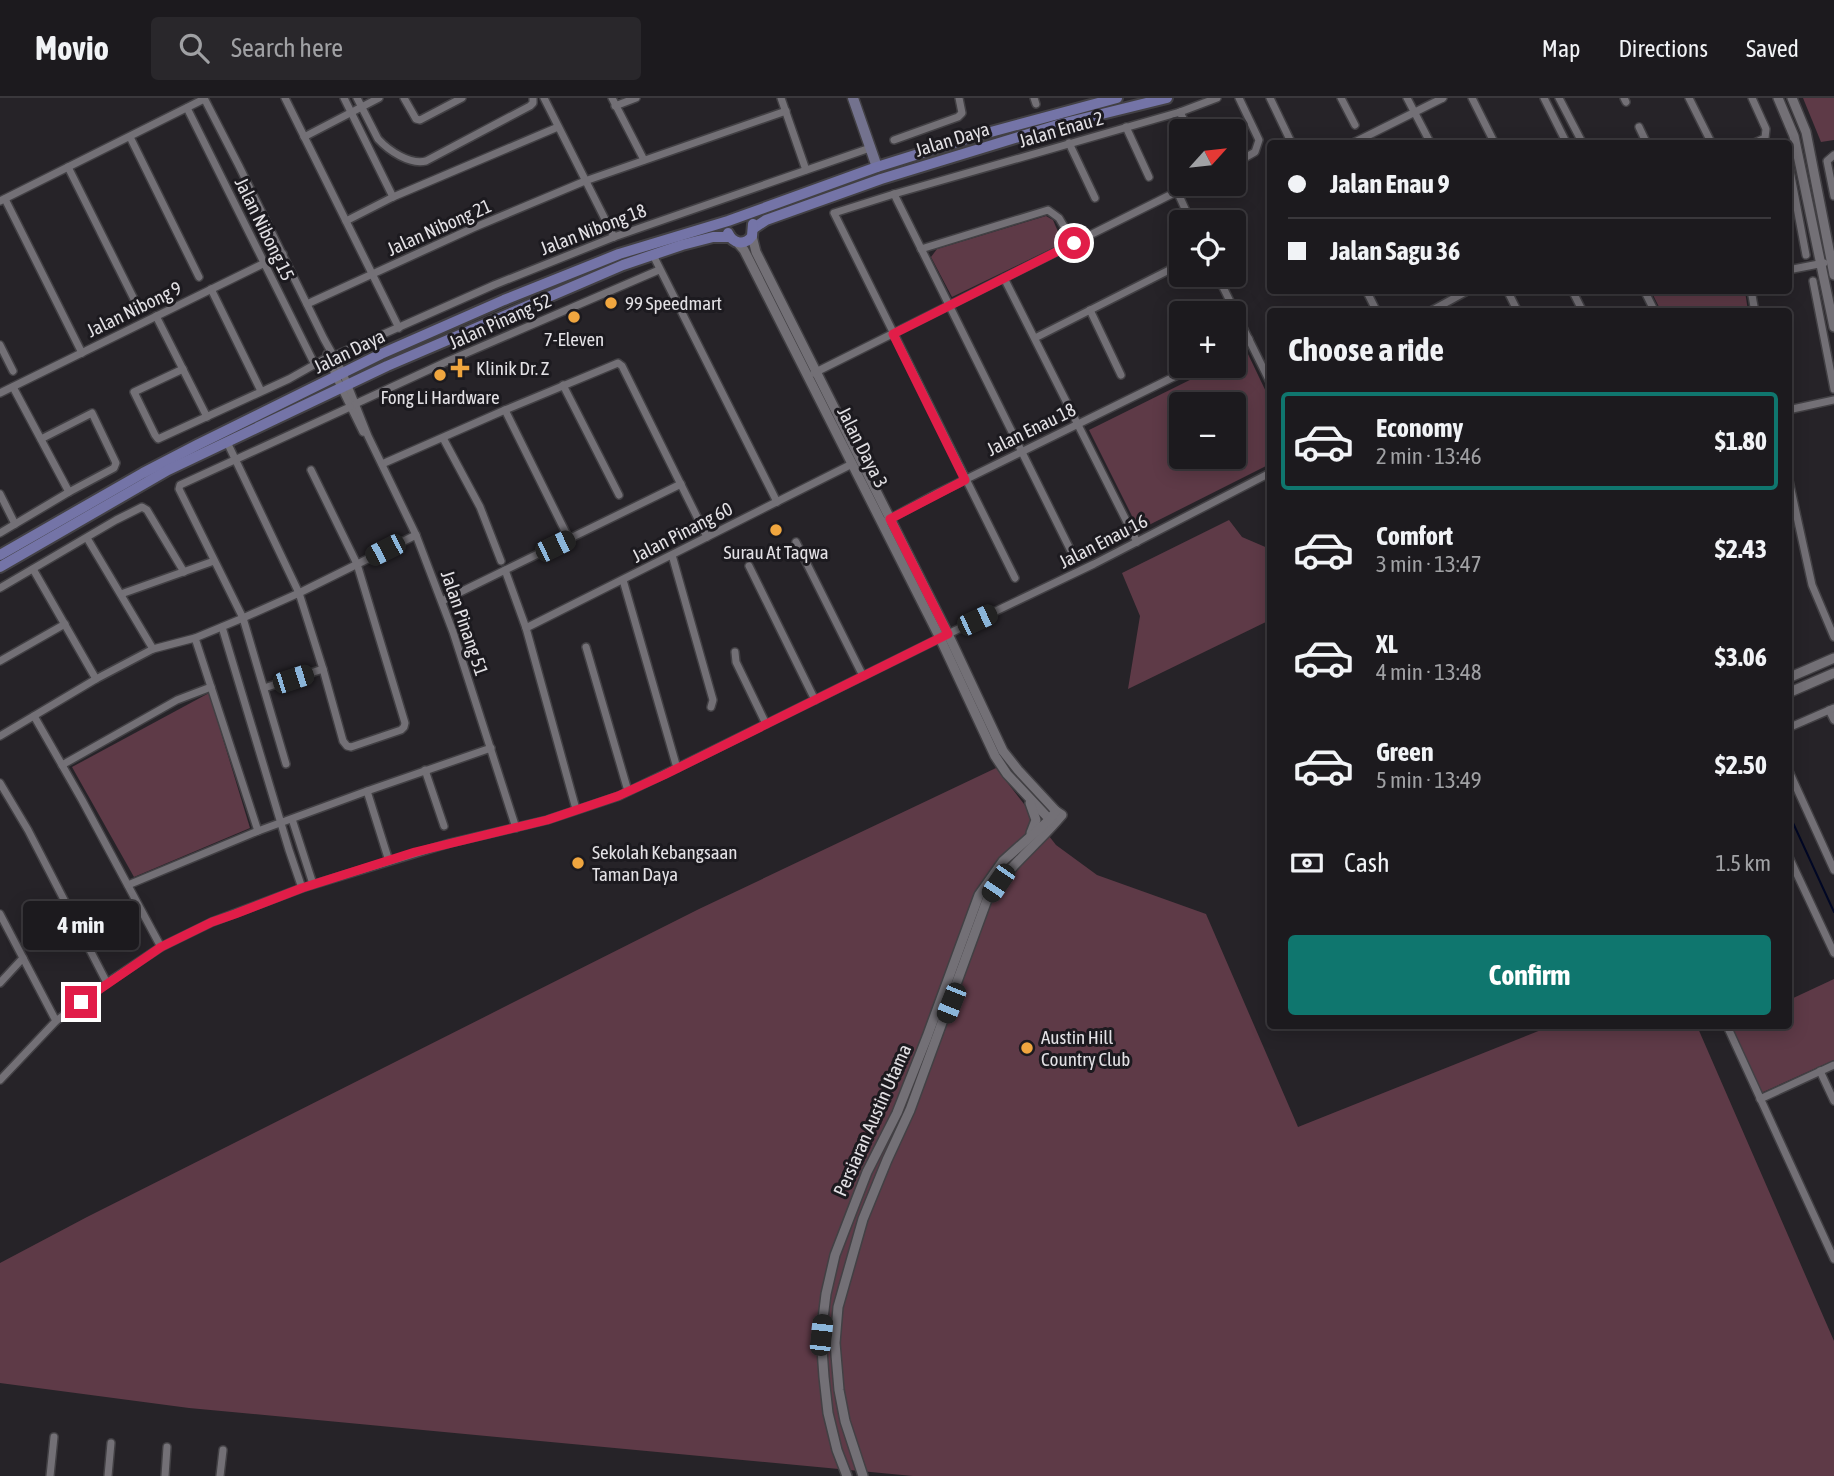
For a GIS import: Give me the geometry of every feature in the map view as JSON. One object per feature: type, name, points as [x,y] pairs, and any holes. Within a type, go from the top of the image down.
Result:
[{"type":"main road","points":[[853,98],[877,167]]},
{"type":"main road","name":"Jalan Daya","points":[[753,232],[766,220],[881,179],[1061,124],[1167,98]]},
{"type":"main road","name":"Jalan Daya","points":[[0,555],[143,473],[381,354],[504,300],[619,254],[736,218],[877,167],[1110,99]]},
{"type":"main road","points":[[736,218],[748,218],[753,232],[746,242],[733,239],[727,228],[736,218]]},
{"type":"main road","name":"Jalan Daya","points":[[0,567],[168,470],[387,366],[623,265],[713,237],[733,239]]},
{"type":"street","points":[[285,98],[398,328]]},
{"type":"street","points":[[344,98],[393,197]]},
{"type":"street","points":[[357,98],[383,145],[414,162],[426,161],[530,106],[533,98]]},
{"type":"street","points":[[304,137],[379,98]]},
{"type":"street","points":[[404,98],[416,119],[420,120],[462,98]]},
{"type":"street","points":[[544,98],[614,237]]},
{"type":"street","points":[[636,98],[614,102],[644,160]]},
{"type":"street","points":[[781,98],[806,170]]},
{"type":"street","points":[[894,140],[958,117],[962,113],[959,98]]},
{"type":"street","name":"Jalan Enau 2","points":[[893,334],[834,214],[894,194],[1180,112],[1217,98]]},
{"type":"street","points":[[1239,98],[1259,140],[1255,152],[1246,157]]},
{"type":"street","points":[[1270,98],[1291,140]]},
{"type":"street","points":[[1341,98],[1354,125]]},
{"type":"street","points":[[1407,98],[1429,140]]},
{"type":"street","points":[[1363,140],[1443,98]]},
{"type":"street","points":[[1472,98],[1494,140]]},
{"type":"street","points":[[1544,98],[1565,140]]},
{"type":"street","points":[[1559,98],[1581,140]]},
{"type":"street","points":[[1689,98],[1710,140]]},
{"type":"street","points":[[1752,98],[1766,129],[1765,138],[1761,140]]},
{"type":"street","points":[[1778,98],[1794,136],[1834,327]]},
{"type":"street","points":[[1792,98],[1806,132],[1834,275]]},
{"type":"street","points":[[82,353],[3,200],[204,99]]},
{"type":"street","name":"Jalan Pinang 51","points":[[204,99],[283,254],[352,405],[416,535],[442,601],[516,828]]},
{"type":"street","name":"Jalan Nibong 15","points":[[187,108],[315,365]]},
{"type":"street","name":"Jalan Nibong 21","points":[[307,304],[473,228],[585,181],[786,111]]},
{"type":"street","points":[[1180,112],[1183,119]]},
{"type":"street","points":[[346,221],[393,197],[558,127]]},
{"type":"street","points":[[1126,127],[1149,177]]},
{"type":"street","points":[[1639,127],[1645,140]]},
{"type":"street","points":[[130,137],[199,277]]},
{"type":"street","points":[[1069,143],[1095,198]]},
{"type":"street","name":"Jalan Nibong 18","points":[[183,369],[134,392],[158,439],[331,357],[494,285],[614,237],[870,148]]},
{"type":"street","points":[[1834,155],[1827,161],[1834,196]]},
{"type":"street","points":[[68,167],[140,311]]},
{"type":"street","points":[[1792,181],[1806,255]]},
{"type":"street","points":[[894,194],[1071,551]]},
{"type":"street","points":[[812,373],[1169,195]]},
{"type":"street","points":[[921,249],[1048,210],[1059,218],[1074,243]]},
{"type":"street","name":"Jalan Daya 3","points":[[753,232],[756,252],[852,464],[886,521]]},
{"type":"street","name":"Jalan Daya 3","points":[[733,239],[744,250],[812,373],[944,636],[994,744]]},
{"type":"street","name":"Jalan Nibong 9","points":[[0,393],[283,254]]},
{"type":"street","points":[[653,255],[777,502]]},
{"type":"street","points":[[1792,269],[1831,261]]},
{"type":"street","name":"Jalan Pinang 52","points":[[214,561],[179,489],[180,485],[517,331],[660,270]]},
{"type":"street","points":[[1035,338],[1169,270]]},
{"type":"street","points":[[1004,278],[1138,542]]},
{"type":"street","points":[[1813,281],[1834,389]]},
{"type":"street","points":[[1223,287],[1267,376]]},
{"type":"street","points":[[211,289],[261,391]]},
{"type":"street","points":[[1446,307],[1464,294]]},
{"type":"street","points":[[1090,310],[1121,375]]},
{"type":"street","points":[[510,314],[517,331]]},
{"type":"street","points":[[156,316],[207,417]]},
{"type":"street","points":[[893,334],[1015,578]]},
{"type":"street","points":[[0,345],[13,371]]},
{"type":"street","points":[[382,464],[618,363],[638,395],[707,537]]},
{"type":"street","name":"Jalan Enau 18","points":[[886,521],[1169,378]]},
{"type":"street","points":[[563,385],[619,495]]},
{"type":"street","points":[[13,387],[69,492]]},
{"type":"street","points":[[1792,409],[1834,400]]},
{"type":"street","points":[[505,410],[569,539]]},
{"type":"street","points":[[0,533],[114,468],[116,463],[92,413],[41,439]]},
{"type":"street","points":[[443,438],[480,507],[501,561]]},
{"type":"street","points":[[227,442],[299,593],[344,741],[351,747],[401,730],[405,723],[357,564],[311,470]]},
{"type":"street","name":"Jalan Pinang 60","points":[[526,628],[852,464]]},
{"type":"street","name":"Jalan Enau 16","points":[[0,1080],[56,1021],[161,947],[212,922],[313,884],[450,843],[547,820],[628,791],[1084,569],[1267,475]]},
{"type":"street","points":[[442,601],[681,484]]},
{"type":"street","points":[[1792,494],[1812,585],[1834,637]]},
{"type":"street","points":[[0,495],[15,524]]},
{"type":"street","points":[[0,588],[142,507],[147,510],[184,572]]},
{"type":"street","points":[[0,736],[153,649],[195,638],[243,618],[416,535]]},
{"type":"street","points":[[87,538],[153,649]]},
{"type":"street","points":[[796,542],[863,676]]},
{"type":"street","points":[[672,555],[713,700],[711,707]]},
{"type":"street","points":[[121,594],[214,561],[243,618],[286,764]]},
{"type":"street","points":[[749,566],[815,700]]},
{"type":"street","points":[[33,569],[96,679]]},
{"type":"street","points":[[505,570],[526,628],[576,809]]},
{"type":"street","points":[[623,580],[677,768]]},
{"type":"street","points":[[0,661],[65,624]]},
{"type":"street","points":[[222,627],[302,888]]},
{"type":"street","points":[[195,638],[258,831]]},
{"type":"street","points":[[586,647],[628,791]]},
{"type":"street","points":[[735,652],[736,662],[766,724]]},
{"type":"street","points":[[1792,676],[1834,658]]},
{"type":"street","points":[[264,688],[323,669]]},
{"type":"street","points":[[1792,691],[1834,673]]},
{"type":"street","points":[[62,765],[177,700],[211,687]]},
{"type":"street","points":[[1792,725],[1832,709],[1834,720]]},
{"type":"street","points":[[34,716],[161,947]]},
{"type":"street","points":[[994,744],[1000,765],[1052,822]]},
{"type":"street","name":"Persiaran Austin Utama","points":[[863,1476],[845,1421],[835,1343],[838,1307],[863,1219],[910,1110],[988,897],[1059,813],[994,744]]},
{"type":"street","points":[[128,885],[258,831],[491,748]]},
{"type":"street","points":[[425,770],[444,826]]},
{"type":"street","points":[[1792,778],[1834,870]]},
{"type":"street","points":[[0,783],[28,830],[107,983]]},
{"type":"street","points":[[367,791],[389,861]]},
{"type":"street","points":[[1026,796],[1035,812],[1036,820],[1029,837]]},
{"type":"street","points":[[292,819],[313,884]]},
{"type":"street","name":"Persiaran Austin Utama","points":[[847,1476],[828,1413],[821,1335],[826,1294],[835,1255],[867,1172],[897,1113],[979,895],[1003,861],[1029,837],[1052,822]]},
{"type":"street","points":[[1792,864],[1834,953]]},
{"type":"street","points":[[0,915],[56,1021]]},
{"type":"street","points":[[0,983],[23,958]]},
{"type":"street","points":[[1728,1029],[1834,1259]]},
{"type":"street","points":[[1760,1099],[1834,1065]]},
{"type":"street","points":[[1820,1071],[1834,1101]]},
{"type":"street","points":[[50,1476],[54,1437]]},
{"type":"street","points":[[108,1476],[111,1443]]},
{"type":"street","points":[[165,1476],[167,1447]]},
{"type":"street","points":[[220,1476],[223,1450]]},
{"type":"shaded area","points":[[1803,98],[1834,98],[1834,140],[1821,142]]},
{"type":"shaded area","points":[[1046,216],[1053,220],[1062,241],[1059,245],[952,297],[931,257],[937,249]]},
{"type":"shaded area","points":[[1652,294],[1745,294],[1748,308],[1660,308]]},
{"type":"shaded area","points":[[1247,352],[1267,394],[1267,466],[1139,530],[1089,430],[1194,378],[1246,378]]},
{"type":"shaded area","points":[[1229,520],[1242,537],[1267,548],[1267,621],[1128,689],[1140,616],[1122,573]]},
{"type":"shaded area","points":[[209,693],[250,828],[134,877],[72,767]]},
{"type":"shaded area","points":[[996,768],[1056,845],[1097,875],[1206,914],[1298,1127],[1543,1029],[1698,1029],[1834,1341],[1834,1476],[913,1476],[189,1408],[0,1383],[0,1263],[699,909]]},
{"type":"shaded area","points":[[1834,979],[1834,1060],[1761,1093],[1732,1029],[1792,1029],[1792,999]]},
{"type":"waterway","points":[[1792,821],[1834,912]]},
{"type":"place","name":"99 Speedmart","points":[[611,303]]},
{"type":"place","name":"7-Eleven","points":[[574,317]]},
{"type":"place","name":"Klinik Dr. Z","points":[[460,368]]},
{"type":"place","name":"Fong Li Hardware","points":[[440,375]]},
{"type":"place","name":"Surau At Taqwa","points":[[776,530]]},
{"type":"place","name":"Sekolah Kebangsaan Taman Daya","points":[[578,863]]},
{"type":"place","name":"Austin Hill Country Club","points":[[1027,1048]]},
{"type":"route","points":[[81,1002],[161,947],[212,922],[302,888],[415,852],[547,820],[618,796],[948,634],[890,519],[965,480],[893,334],[1074,243]]}]
